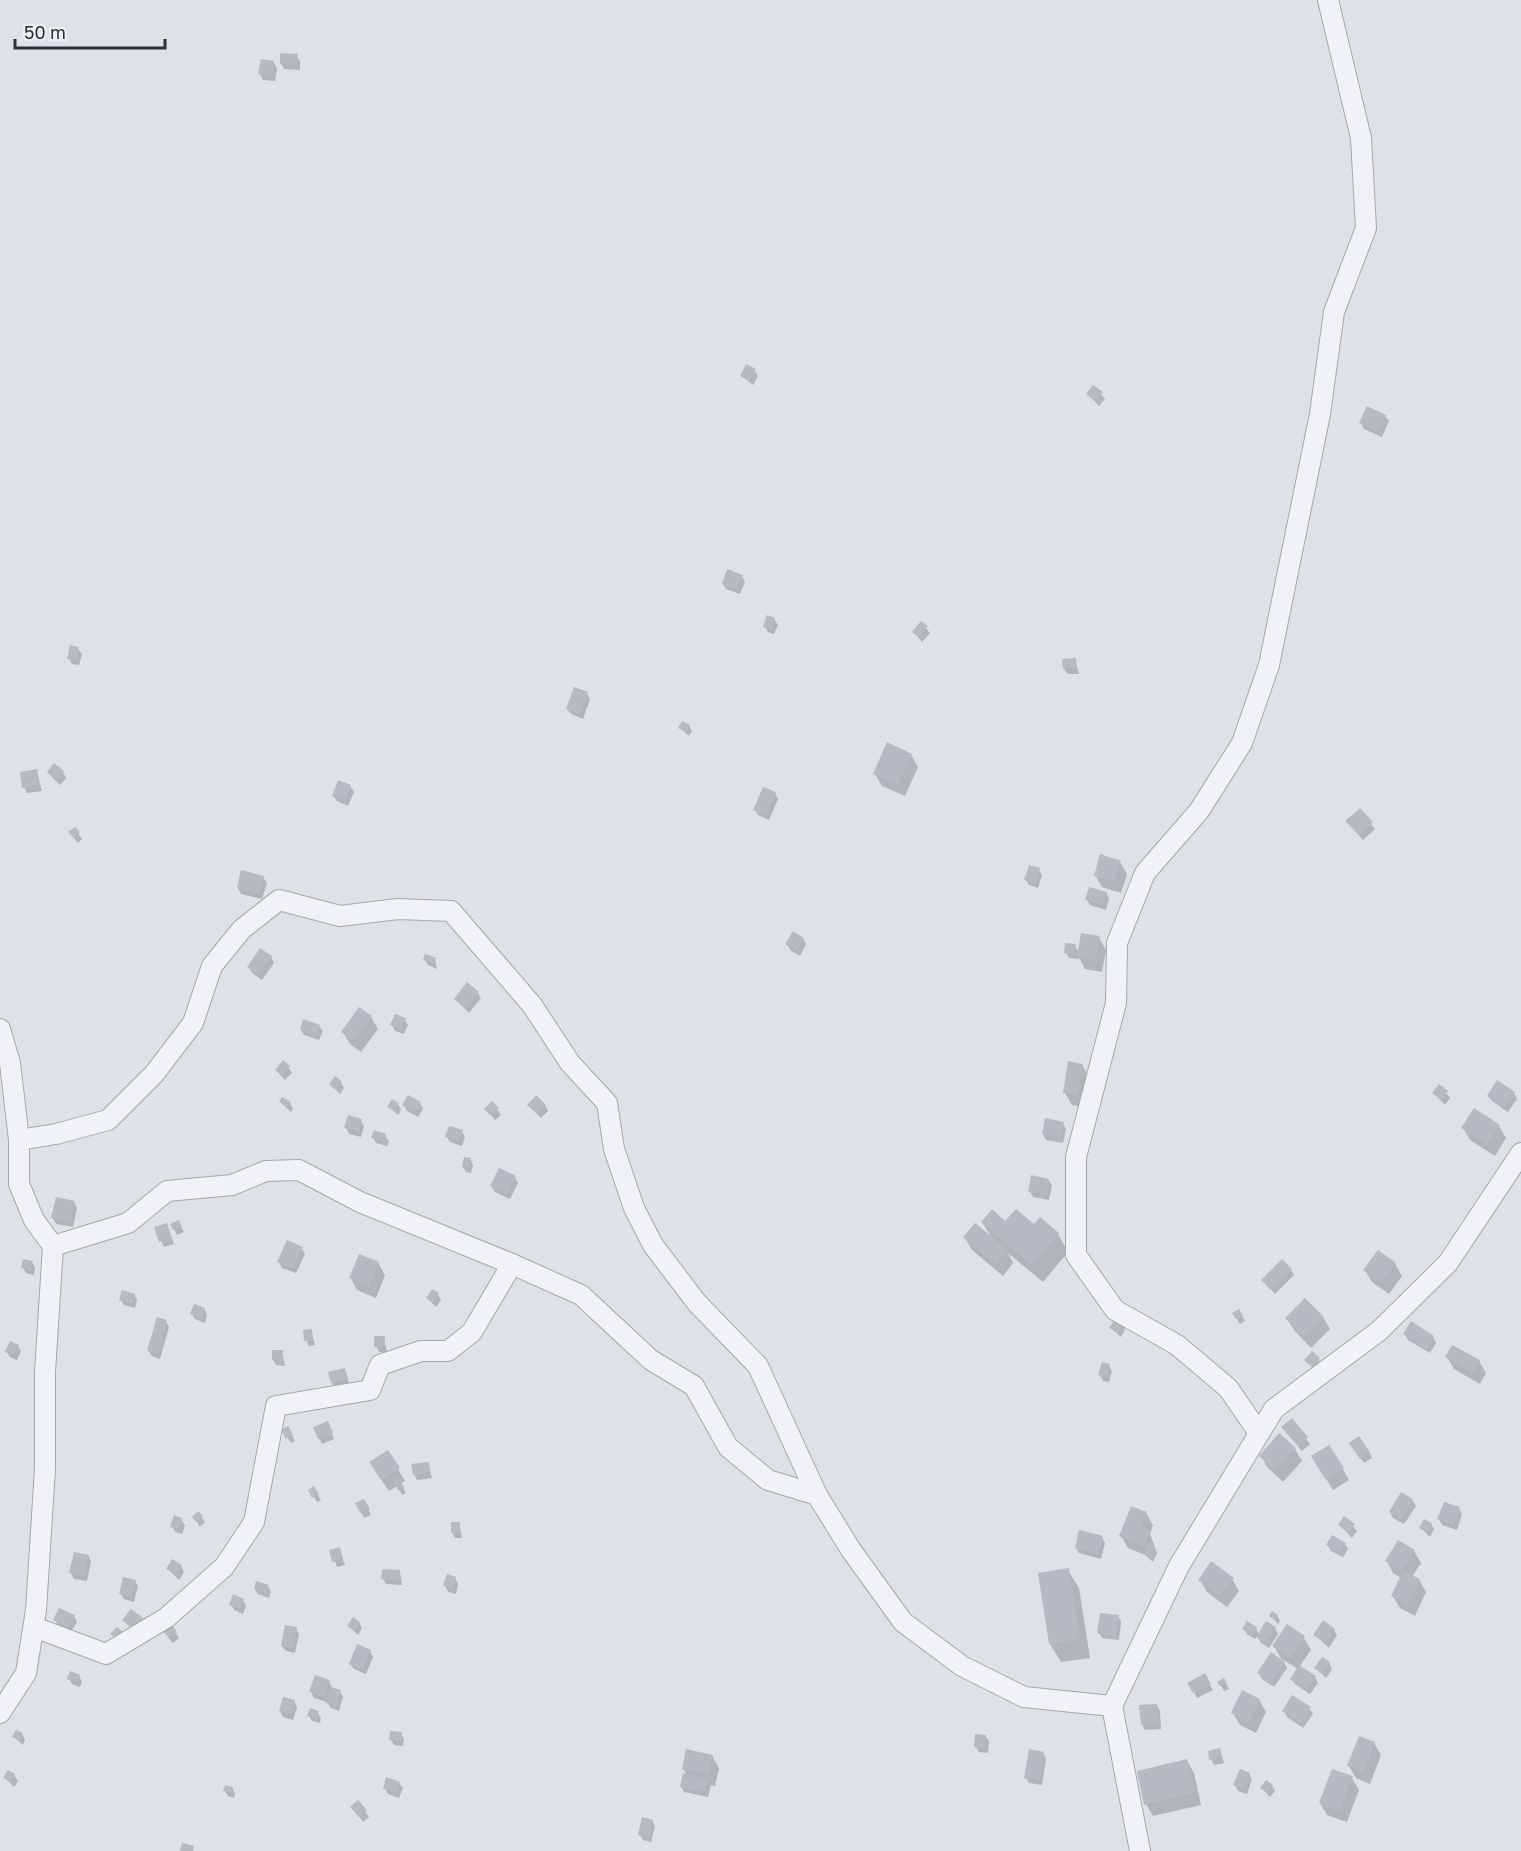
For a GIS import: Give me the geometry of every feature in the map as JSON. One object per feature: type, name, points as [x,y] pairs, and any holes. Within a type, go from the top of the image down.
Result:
[{"type":"street","points":[[1259,1433],[1228,1388],[1177,1345],[1115,1310],[1076,1255],[1076,1157],[1116,1003],[1117,943],[1144,873],[1199,811],[1242,743],[1269,665],[1320,414],[1335,312],[1366,228],[1361,138],[1328,0]]},
{"type":"street","points":[[19,1140],[56,1134],[108,1120],[154,1074],[193,1023],[212,966],[242,929],[279,900],[340,916],[398,909],[451,911],[532,1005],[570,1063],[607,1103],[614,1149],[634,1208],[652,1245],[697,1303],[758,1366],[817,1495],[851,1550],[903,1622],[962,1666],[1024,1697],[1112,1706]]},
{"type":"street","points":[[0,1029],[10,1063],[19,1140],[19,1184],[34,1220],[53,1246],[45,1372],[45,1469],[34,1627],[26,1673],[0,1713]]},
{"type":"street","points":[[1140,1851],[1112,1706],[1179,1566],[1274,1409],[1379,1331],[1448,1263],[1521,1153]]},
{"type":"street","points":[[53,1246],[128,1223],[167,1191],[232,1185],[266,1171],[299,1170],[360,1202],[513,1264],[581,1295],[651,1360],[694,1386],[728,1447],[768,1480],[817,1495]]},
{"type":"street","points":[[34,1627],[106,1654],[166,1618],[224,1567],[254,1522],[276,1406],[370,1390],[380,1365],[421,1350],[448,1351],[472,1332],[513,1264]]},
{"type":"building","points":[[280,53],[298,54],[297,65],[280,64]]},
{"type":"building","points":[[261,59],[274,61],[272,76],[258,74]]},
{"type":"building","points":[[746,364],[756,369],[749,381],[740,376]]},
{"type":"building","points":[[1093,385],[1103,392],[1096,402],[1086,394]]},
{"type":"building","points":[[1367,406],[1386,415],[1379,432],[1359,423]]},
{"type":"building","points":[[727,569],[743,575],[737,589],[722,584]]},
{"type":"building","points":[[767,615],[775,618],[772,630],[763,627]]},
{"type":"building","points":[[921,621],[928,626],[919,637],[912,632]]},
{"type":"building","points":[[70,645],[79,647],[77,660],[67,659]]},
{"type":"building","points":[[1076,658],[1077,668],[1063,669],[1062,659]]},
{"type":"building","points":[[574,687],[588,692],[580,714],[566,709]]},
{"type":"building","points":[[682,721],[690,725],[686,732],[678,728]]},
{"type":"building","points":[[887,742],[912,754],[898,785],[873,774]]},
{"type":"building","points":[[54,763],[64,771],[57,780],[47,772]]},
{"type":"building","points":[[37,769],[40,785],[22,788],[20,772]]},
{"type":"building","points":[[338,780],[351,785],[345,801],[332,796]]},
{"type":"building","points":[[763,787],[776,792],[766,815],[753,810]]},
{"type":"building","points":[[1360,808],[1373,822],[1359,835],[1345,821]]},
{"type":"building","points":[[75,827],[80,832],[74,838],[68,832]]},
{"type":"building","points":[[1100,854],[1121,861],[1114,882],[1094,876]]},
{"type":"building","points":[[1029,865],[1040,868],[1035,883],[1024,880]]},
{"type":"building","points":[[241,870],[264,876],[259,894],[237,888]]},
{"type":"building","points":[[1089,887],[1107,892],[1103,905],[1085,900]]},
{"type":"building","points":[[793,931],[804,938],[797,951],[785,944]]},
{"type":"building","points":[[1081,933],[1100,936],[1095,961],[1077,957]]},
{"type":"building","points":[[1065,943],[1076,944],[1075,954],[1064,953]]},
{"type":"building","points":[[260,948],[272,956],[259,975],[247,967]]},
{"type":"building","points":[[425,954],[436,958],[434,964],[423,960]]},
{"type":"building","points":[[467,982],[479,992],[466,1009],[454,999]]},
{"type":"building","points":[[359,1007],[372,1016],[354,1041],[341,1032]]},
{"type":"building","points":[[395,1014],[406,1018],[401,1030],[390,1025]]},
{"type":"building","points":[[303,1019],[320,1025],[316,1036],[300,1030]]},
{"type":"building","points":[[283,1060],[290,1066],[282,1075],[275,1070]]},
{"type":"building","points":[[1068,1061],[1083,1064],[1078,1095],[1063,1093]]},
{"type":"building","points":[[335,1076],[342,1082],[336,1090],[329,1084]]},
{"type":"building","points":[[1497,1080],[1515,1092],[1504,1108],[1487,1096]]},
{"type":"building","points":[[1439,1084],[1448,1091],[1441,1100],[1432,1093]]},
{"type":"building","points":[[408,1095],[421,1102],[415,1113],[402,1105]]},
{"type":"building","points":[[536,1095],[546,1105],[537,1114],[527,1105]]},
{"type":"building","points":[[282,1097],[291,1102],[288,1107],[279,1102]]},
{"type":"building","points":[[392,1099],[399,1103],[394,1111],[387,1107]]},
{"type":"building","points":[[492,1101],[499,1108],[491,1116],[484,1109]]},
{"type":"building","points":[[1474,1108],[1500,1125],[1487,1145],[1461,1128]]},
{"type":"building","points":[[348,1115],[362,1119],[359,1132],[344,1128]]},
{"type":"building","points":[[1045,1118],[1064,1122],[1060,1138],[1042,1134]]},
{"type":"building","points":[[449,1126],[463,1130],[459,1141],[445,1137]]},
{"type":"building","points":[[374,1130],[386,1134],[384,1142],[371,1138]]},
{"type":"building","points":[[464,1157],[471,1158],[469,1168],[462,1167]]},
{"type":"building","points":[[499,1168],[516,1176],[507,1195],[490,1186]]},
{"type":"building","points":[[1031,1175],[1049,1179],[1047,1195],[1028,1192]]},
{"type":"building","points":[[56,1197],[75,1201],[71,1222],[51,1218]]},
{"type":"building","points":[[992,1209],[1005,1221],[1016,1209],[1034,1224],[1040,1217],[1059,1233],[1032,1265],[981,1222]]},
{"type":"building","points":[[179,1220],[182,1227],[173,1230],[170,1224]]},
{"type":"building","points":[[167,1223],[172,1238],[159,1242],[154,1227]]},
{"type":"building","points":[[975,1223],[1008,1250],[996,1265],[963,1237]]},
{"type":"building","points":[[287,1240],[303,1247],[293,1269],[277,1262]]},
{"type":"building","points":[[1378,1250],[1396,1263],[1381,1283],[1363,1270]]},
{"type":"building","points":[[359,1254],[379,1262],[369,1287],[349,1278]]},
{"type":"building","points":[[23,1259],[33,1261],[31,1270],[21,1268]]},
{"type":"building","points":[[1282,1259],[1292,1269],[1271,1290],[1261,1280]]},
{"type":"building","points":[[432,1289],[439,1293],[433,1302],[426,1298]]},
{"type":"building","points":[[122,1290],[135,1294],[132,1304],[119,1300]]},
{"type":"building","points":[[1305,1298],[1324,1317],[1304,1337],[1285,1318]]},
{"type":"building","points":[[194,1304],[205,1308],[202,1318],[190,1314]]},
{"type":"building","points":[[1239,1309],[1243,1315],[1236,1319],[1232,1313]]},
{"type":"building","points":[[157,1317],[167,1320],[158,1354],[147,1351]]},
{"type":"building","points":[[1115,1319],[1123,1323],[1118,1333],[1109,1328]]},
{"type":"building","points":[[1411,1321],[1434,1336],[1427,1349],[1403,1334]]},
{"type":"building","points":[[312,1329],[313,1340],[304,1341],[303,1330]]},
{"type":"building","points":[[374,1336],[385,1336],[385,1347],[374,1347]]},
{"type":"building","points":[[10,1341],[19,1345],[14,1355],[5,1352]]},
{"type":"building","points":[[1452,1345],[1480,1360],[1473,1373],[1445,1357]]},
{"type":"building","points":[[272,1350],[283,1350],[282,1361],[272,1360]]},
{"type":"building","points":[[1312,1351],[1320,1358],[1312,1367],[1304,1360]]},
{"type":"building","points":[[1102,1362],[1110,1364],[1106,1377],[1098,1375]]},
{"type":"building","points":[[345,1368],[348,1379],[331,1383],[328,1372]]},
{"type":"building","points":[[1292,1418],[1308,1437],[1298,1446],[1281,1427]]},
{"type":"building","points":[[328,1421],[333,1433],[318,1439],[313,1427]]},
{"type":"building","points":[[288,1426],[293,1435],[286,1439],[281,1430]]},
{"type":"building","points":[[1279,1433],[1296,1448],[1275,1471],[1259,1456]]},
{"type":"building","points":[[1359,1436],[1370,1452],[1360,1459],[1349,1443]]},
{"type":"building","points":[[1329,1445],[1344,1468],[1325,1479],[1311,1456]]},
{"type":"building","points":[[388,1450],[400,1468],[381,1480],[369,1462]]},
{"type":"building","points":[[429,1462],[430,1472],[413,1475],[411,1464]]},
{"type":"building","points":[[399,1477],[404,1487],[398,1490],[393,1480]]},
{"type":"building","points":[[314,1486],[319,1494],[312,1498],[308,1490]]},
{"type":"building","points":[[1401,1492],[1413,1499],[1401,1520],[1389,1512]]},
{"type":"building","points":[[364,1499],[370,1509],[360,1513],[355,1503]]},
{"type":"building","points":[[1444,1502],[1460,1507],[1454,1525],[1437,1519]]},
{"type":"building","points":[[1131,1506],[1147,1512],[1141,1527],[1150,1531],[1144,1546],[1119,1536]]},
{"type":"building","points":[[198,1511],[203,1516],[196,1522],[192,1517]]},
{"type":"building","points":[[174,1515],[182,1518],[179,1529],[170,1527]]},
{"type":"building","points":[[1344,1516],[1355,1524],[1348,1533],[1338,1525]]},
{"type":"building","points":[[1424,1519],[1432,1523],[1427,1532],[1419,1528]]},
{"type":"building","points":[[451,1522],[460,1522],[459,1533],[451,1533]]},
{"type":"building","points":[[1079,1530],[1103,1536],[1099,1554],[1075,1548]]},
{"type":"building","points":[[1332,1535],[1346,1543],[1340,1553],[1326,1545]]},
{"type":"building","points":[[1398,1540],[1415,1550],[1402,1571],[1385,1561]]},
{"type":"building","points":[[1148,1543],[1155,1546],[1150,1557],[1143,1554]]},
{"type":"building","points":[[340,1547],[343,1559],[332,1562],[329,1550]]},
{"type":"building","points":[[74,1552],[89,1555],[84,1577],[69,1573]]},
{"type":"building","points":[[172,1559],[182,1565],[176,1575],[166,1569]]},
{"type":"building","points":[[1211,1561],[1234,1578],[1220,1596],[1198,1580]]},
{"type":"building","points":[[1069,1568],[1080,1639],[1049,1644],[1038,1573]]},
{"type":"building","points":[[382,1569],[400,1570],[400,1580],[381,1579]]},
{"type":"building","points":[[1403,1571],[1420,1579],[1408,1604],[1391,1596]]},
{"type":"building","points":[[447,1574],[456,1577],[453,1589],[443,1586]]},
{"type":"building","points":[[123,1577],[136,1580],[131,1597],[119,1594]]},
{"type":"building","points":[[256,1581],[269,1585],[266,1593],[254,1589]]},
{"type":"building","points":[[233,1594],[244,1599],[240,1609],[229,1605]]},
{"type":"building","points":[[59,1608],[75,1615],[68,1628],[53,1620]]},
{"type":"building","points":[[131,1609],[144,1619],[134,1630],[122,1620]]},
{"type":"building","points":[[1272,1611],[1278,1615],[1275,1620],[1269,1616]]},
{"type":"building","points":[[1100,1613],[1119,1615],[1116,1635],[1097,1633]]},
{"type":"building","points":[[353,1617],[360,1622],[354,1631],[347,1626]]},
{"type":"building","points":[[1323,1620],[1335,1629],[1326,1643],[1313,1635]]},
{"type":"building","points":[[1247,1621],[1257,1627],[1252,1635],[1242,1629]]},
{"type":"building","points":[[1266,1621],[1276,1627],[1266,1643],[1256,1637]]},
{"type":"building","points":[[1287,1624],[1305,1636],[1291,1658],[1272,1646]]},
{"type":"building","points":[[172,1625],[177,1632],[169,1638],[163,1631]]},
{"type":"building","points":[[285,1625],[297,1627],[293,1648],[281,1646]]},
{"type":"building","points":[[117,1627],[122,1631],[115,1638],[110,1634]]},
{"type":"building","points":[[357,1644],[371,1650],[362,1670],[349,1664]]},
{"type":"building","points":[[1271,1652],[1285,1662],[1271,1683],[1257,1673]]},
{"type":"building","points":[[1322,1657],[1330,1662],[1322,1674],[1314,1668]]},
{"type":"building","points":[[1299,1665],[1316,1676],[1307,1690],[1290,1679]]},
{"type":"building","points":[[70,1671],[80,1675],[77,1682],[67,1679]]},
{"type":"building","points":[[1205,1673],[1211,1684],[1193,1693],[1187,1683]]},
{"type":"building","points":[[315,1675],[330,1680],[324,1697],[309,1692]]},
{"type":"building","points":[[1224,1678],[1227,1683],[1220,1686],[1217,1682]]},
{"type":"building","points":[[331,1687],[341,1690],[336,1706],[326,1703]]},
{"type":"building","points":[[1242,1690],[1260,1699],[1249,1722],[1231,1713]]},
{"type":"building","points":[[1292,1695],[1311,1707],[1300,1723],[1282,1711]]},
{"type":"building","points":[[283,1697],[295,1700],[290,1715],[279,1711]]},
{"type":"building","points":[[1157,1704],[1159,1724],[1141,1725],[1139,1705]]},
{"type":"building","points":[[310,1708],[319,1711],[317,1719],[307,1716]]},
{"type":"building","points":[[16,1730],[23,1733],[20,1741],[12,1737]]},
{"type":"building","points":[[390,1731],[402,1732],[401,1741],[389,1740]]},
{"type":"building","points":[[975,1734],[986,1735],[985,1748],[974,1747]]},
{"type":"building","points":[[1359,1736],[1375,1742],[1364,1772],[1347,1766]]},
{"type":"building","points":[[1220,1748],[1222,1757],[1209,1760],[1208,1751]]},
{"type":"building","points":[[686,1749],[713,1755],[709,1774],[682,1769]]},
{"type":"building","points":[[1029,1749],[1044,1752],[1040,1780],[1024,1778]]},
{"type":"building","points":[[1187,1759],[1195,1793],[1144,1805],[1137,1771]]},
{"type":"building","points":[[1240,1769],[1250,1773],[1244,1789],[1233,1785]]},
{"type":"building","points":[[1332,1769],[1353,1776],[1340,1811],[1319,1803]]},
{"type":"building","points":[[8,1770],[15,1774],[11,1782],[3,1778]]},
{"type":"building","points":[[683,1773],[708,1779],[705,1792],[680,1787]]},
{"type":"building","points":[[386,1777],[400,1782],[397,1793],[383,1789]]},
{"type":"building","points":[[1266,1780],[1273,1785],[1267,1793],[1260,1788]]},
{"type":"building","points":[[225,1785],[233,1787],[231,1793],[223,1791]]},
{"type":"building","points":[[358,1800],[367,1810],[359,1817],[350,1807]]},
{"type":"building","points":[[642,1817],[653,1820],[649,1837],[638,1835]]},
{"type":"building","points":[[182,1843],[194,1846],[193,1851],[180,1851]]}]
